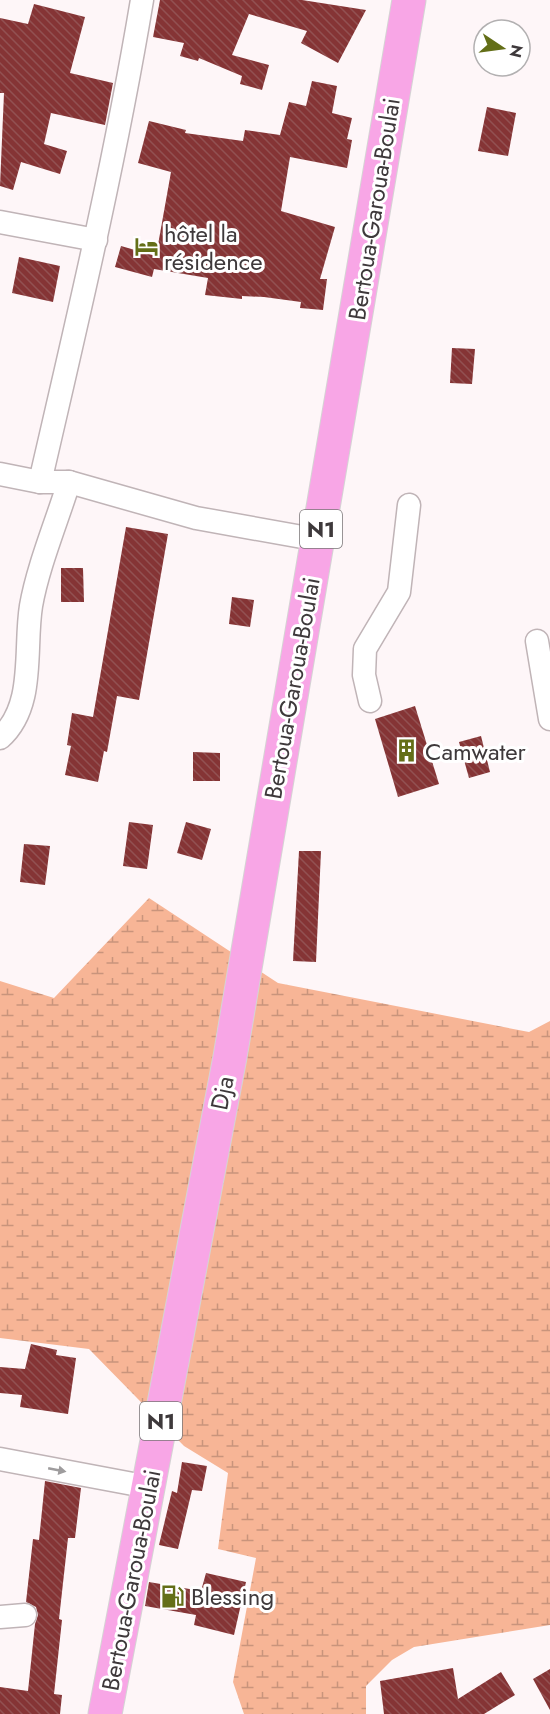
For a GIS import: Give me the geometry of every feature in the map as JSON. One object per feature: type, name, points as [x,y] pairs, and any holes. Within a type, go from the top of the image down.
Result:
[{"type":"highway","name":"Bertoua-Garoua-Boulai","points":[[230,1057],[409,0]]},
{"type":"highway","name":"Dja","points":[[215,1128],[230,1057]]},
{"type":"highway","name":"Bertoua-Garoua-Boulai","points":[[105,1714],[215,1128]]},
{"type":"street","points":[[40,482],[96,240],[125,100],[142,0]]},
{"type":"street","points":[[0,222],[96,240]]},
{"type":"street","points":[[0,474],[40,482],[69,482],[196,518],[319,540]]},
{"type":"street","points":[[0,738],[19,713],[26,675],[31,606],[69,482]]},
{"type":"street","points":[[370,701],[364,675],[365,649],[399,592],[409,505]]},
{"type":"street","points":[[537,641],[550,719]]},
{"type":"street","points":[[0,1459],[149,1487]]},
{"type":"street","points":[[0,1617],[25,1615]]},
{"type":"green space","points":[[149,898],[278,983],[529,1032],[550,1021],[550,1625],[414,1647],[392,1660],[366,1686],[366,1714],[244,1714],[233,1682],[256,1558],[218,1549],[228,1473],[184,1446],[89,1349],[0,1338],[0,981],[54,998]]},
{"type":"building","points":[[160,0],[302,0],[366,10],[338,63],[301,43],[307,31],[249,14],[232,55],[269,65],[262,90],[240,84],[242,76],[199,58],[198,61],[180,56],[184,43],[153,37]]},
{"type":"building","points":[[34,4],[85,17],[70,73],[113,83],[105,125],[51,113],[44,144],[67,151],[60,174],[21,162],[13,190],[0,186],[4,93],[0,93],[0,18],[28,24]]},
{"type":"building","points":[[312,81],[337,86],[332,113],[352,118],[347,139],[352,140],[347,168],[290,157],[281,211],[335,227],[320,279],[327,279],[323,310],[300,308],[301,302],[264,297],[242,296],[242,299],[205,295],[208,278],[154,269],[152,277],[115,267],[121,246],[156,256],[171,172],[138,163],[149,121],[186,130],[185,133],[243,141],[245,130],[280,135],[289,102],[306,106]]},
{"type":"building","points":[[487,107],[516,113],[508,156],[478,151]]},
{"type":"building","points":[[19,257],[60,266],[53,302],[12,293]]},
{"type":"building","points":[[452,348],[475,349],[472,384],[450,383]]},
{"type":"building","points":[[126,527],[168,534],[139,700],[117,696],[107,752],[104,751],[98,782],[65,775],[71,746],[67,745],[72,713],[93,717]]},
{"type":"building","points":[[61,568],[83,568],[84,602],[61,602]]},
{"type":"building","points":[[232,597],[254,600],[250,627],[229,624]]},
{"type":"building","name":"Camwater","points":[[415,706],[439,784],[398,797],[375,719]]},
{"type":"building","points":[[481,736],[490,772],[469,778],[459,742]]},
{"type":"building","points":[[193,752],[220,753],[220,781],[193,781]]},
{"type":"building","points":[[129,822],[153,825],[147,869],[123,866]]},
{"type":"building","points":[[186,822],[211,829],[202,860],[177,853]]},
{"type":"building","points":[[24,844],[50,846],[45,885],[20,882]]},
{"type":"building","points":[[299,851],[321,851],[316,962],[293,961]]},
{"type":"building","points":[[31,1344],[57,1350],[56,1355],[76,1358],[68,1414],[20,1407],[22,1395],[0,1393],[0,1367],[25,1369]]},
{"type":"building","points":[[182,1462],[207,1466],[202,1491],[192,1490],[178,1549],[159,1545],[172,1491],[177,1493]]},
{"type":"building","points":[[45,1481],[81,1488],[75,1538],[68,1538],[59,1619],[62,1620],[54,1694],[62,1695],[60,1714],[0,1714],[0,1687],[28,1691],[35,1624],[38,1615],[36,1607],[26,1602],[33,1539],[39,1540]]},
{"type":"building","points":[[206,1573],[246,1582],[234,1635],[194,1625],[196,1615],[145,1606],[149,1582],[201,1591]]},
{"type":"building","points":[[453,1668],[458,1699],[501,1672],[515,1695],[484,1714],[384,1714],[380,1681]]},
{"type":"building","points":[[550,1669],[550,1710],[533,1679]]},
{"type":"place","name":"hôtel la résidence","points":[[146,247]]},
{"type":"place","name":"Camwater","points":[[407,751]]},
{"type":"place","name":"Blessing","points":[[173,1596]]}]
